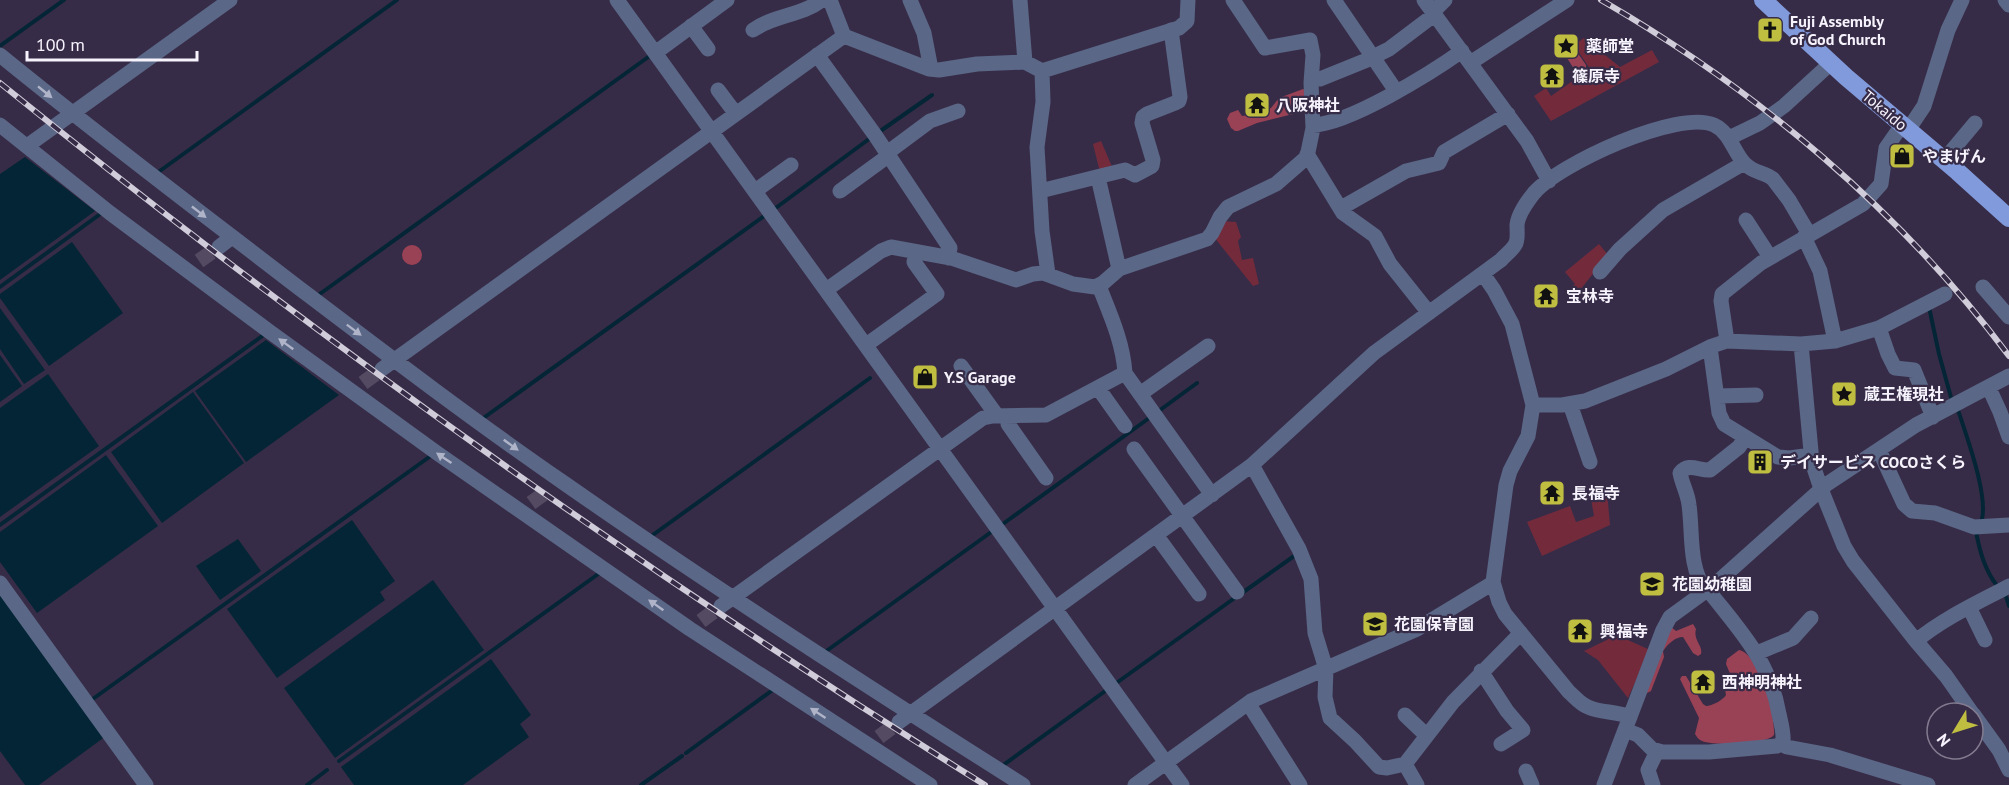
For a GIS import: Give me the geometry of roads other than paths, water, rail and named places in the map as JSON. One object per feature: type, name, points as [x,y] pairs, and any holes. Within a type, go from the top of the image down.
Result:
[{"type":"main road","name":"Tokaido","points":[[1768,2],[1831,63],[2009,218]]},
{"type":"street","points":[[27,146],[230,0]]},
{"type":"street","points":[[617,0],[1182,785]]},
{"type":"street","points":[[655,52],[728,0]]},
{"type":"street","points":[[753,30],[770,21],[811,8],[822,0]]},
{"type":"street","points":[[830,0],[844,36],[931,69],[1025,62],[1042,71],[1184,25],[1187,21],[1188,0]]},
{"type":"street","points":[[910,0],[924,33],[931,69]]},
{"type":"street","points":[[1020,0],[1025,62]]},
{"type":"street","points":[[826,290],[886,248],[948,258],[1016,280],[1038,273],[1090,287],[1099,286],[1119,268],[1207,239],[1228,207],[1276,184],[1307,157],[1313,125],[1313,55],[1310,39],[1265,48],[1233,0]]},
{"type":"street","points":[[1334,0],[1395,91]]},
{"type":"street","points":[[1312,79],[1320,79],[1373,57],[1395,45],[1430,9],[1445,0]]},
{"type":"street","points":[[1313,125],[1323,125],[1359,110],[1466,57],[1567,0]]},
{"type":"street","points":[[1727,341],[1722,294],[1752,268],[1863,204],[1879,188],[1886,148],[1924,106],[1948,30],[1962,0]]},
{"type":"street","points":[[2005,0],[2009,5]]},
{"type":"street","points":[[1430,9],[1531,147],[1549,181]]},
{"type":"street","points":[[691,26],[708,49]]},
{"type":"street","points":[[1040,191],[1125,170],[1135,175],[1152,166],[1153,160],[1142,123],[1143,117],[1175,104],[1180,97],[1171,30]]},
{"type":"street","points":[[388,365],[844,36]]},
{"type":"street","points":[[0,55],[72,114],[232,237],[388,365],[555,486],[905,718],[1023,785]]},
{"type":"street","points":[[817,55],[950,248],[948,258]]},
{"type":"street","points":[[1729,138],[1760,123],[1784,106],[1831,63]]},
{"type":"street","points":[[1042,71],[1043,102],[1037,147],[1048,274]]},
{"type":"street","points":[[718,90],[736,114]]},
{"type":"street","points":[[840,191],[930,121],[958,111]]},
{"type":"street","points":[[1341,208],[1406,171],[1439,163],[1444,152],[1508,114]]},
{"type":"street","points":[[905,718],[1252,465],[1374,353],[1501,260],[1516,244],[1520,214],[1536,192],[1549,181],[1601,151],[1666,125],[1702,122],[1713,124],[1722,130],[1744,163],[1758,174],[1770,176],[1789,200],[1807,235],[1820,271],[1835,341]]},
{"type":"street","points":[[1944,160],[1975,123]]},
{"type":"street","points":[[0,125],[110,213],[193,265],[358,387],[437,453],[526,507],[696,625],[873,741],[930,785]]},
{"type":"street","points":[[1307,154],[1343,213],[1375,236],[1390,264],[1429,313]]},
{"type":"street","points":[[1600,272],[1620,249],[1663,210],[1744,163]]},
{"type":"street","points":[[755,191],[791,165]]},
{"type":"street","points":[[1098,177],[1119,268]]},
{"type":"street","points":[[1746,220],[1770,257]]},
{"type":"street","points":[[219,247],[232,237]]},
{"type":"street","points":[[866,345],[937,294],[914,262],[916,253]]},
{"type":"street","points":[[1483,274],[1512,324],[1533,405],[1528,436],[1510,471],[1506,485],[1493,583],[1502,608],[1581,704],[1591,708],[1620,712],[1648,746],[1657,751],[1709,752],[1782,744]]},
{"type":"street","points":[[1099,286],[1124,357],[1125,373],[1212,495]]},
{"type":"street","points":[[1983,286],[2009,317]]},
{"type":"street","points":[[1533,405],[1570,404],[1585,400],[1654,374],[1727,341],[1801,344],[1835,341],[1879,328],[1945,294]]},
{"type":"street","points":[[1879,328],[1895,368],[1914,370],[1933,417]]},
{"type":"street","points":[[1801,344],[1811,455],[1821,489],[1848,554],[1964,701]]},
{"type":"street","points":[[1140,394],[1208,346]]},
{"type":"street","points":[[1710,347],[1719,413],[1724,424],[1778,457],[1811,455]]},
{"type":"street","points":[[961,366],[995,413],[1002,416],[1046,478]]},
{"type":"street","points":[[727,602],[978,421],[987,417],[1046,415],[1125,373]]},
{"type":"street","points":[[1604,785],[1666,623],[1707,591],[1821,489],[1933,417],[2009,376]]},
{"type":"street","points":[[1098,388],[1125,426]]},
{"type":"street","points":[[1989,388],[2009,437]]},
{"type":"street","points":[[1718,396],[1756,395]]},
{"type":"street","points":[[1570,404],[1590,462]]},
{"type":"street","points":[[1745,438],[1739,447],[1710,470],[1690,467],[1683,469],[1680,473],[1688,499],[1691,545],[1698,577],[1757,654],[1774,690],[1784,738],[1782,744]]},
{"type":"street","points":[[1134,449],[1238,592]]},
{"type":"street","points":[[1879,450],[1909,510],[1935,513],[1974,526],[2009,525]]},
{"type":"street","points":[[1252,465],[1299,549],[1309,572],[1313,587],[1315,633],[1326,669],[1325,698],[1330,718],[1379,767],[1387,768],[1405,764],[1426,735],[1481,671],[1521,633]]},
{"type":"street","points":[[1156,535],[1199,594]]},
{"type":"street","points":[[0,583],[146,785]]},
{"type":"street","points":[[1135,785],[1248,703],[1417,629],[1493,583]]},
{"type":"street","points":[[1916,641],[1931,629],[2009,586]]},
{"type":"street","points":[[1969,607],[1985,640]]},
{"type":"street","points":[[1757,654],[1793,638],[1811,618]]},
{"type":"street","points":[[1481,671],[1507,711],[1523,730],[1501,744]]},
{"type":"street","points":[[1248,703],[1300,785]]},
{"type":"street","points":[[1406,715],[1426,735]]},
{"type":"street","points":[[1985,730],[2009,770]]},
{"type":"street","points":[[1782,744],[1787,747],[1830,755],[1928,785]]},
{"type":"street","points":[[1653,785],[1648,770],[1657,751]]},
{"type":"street","points":[[1405,764],[1417,785]]},
{"type":"water","points":[[25,157],[95,211],[0,280],[0,174]]},
{"type":"water","points":[[72,242],[123,313],[49,366],[0,298],[0,294]]},
{"type":"water","points":[[0,308],[45,370],[24,384],[0,349]]},
{"type":"water","points":[[266,340],[339,395],[246,462],[195,391]]},
{"type":"water","points":[[0,355],[22,386],[0,402]]},
{"type":"water","points":[[48,374],[99,446],[0,517],[0,408]]},
{"type":"water","points":[[193,392],[244,463],[162,523],[111,452]]},
{"type":"water","points":[[106,455],[158,526],[37,613],[0,562],[0,532]]},
{"type":"water","points":[[352,520],[395,581],[380,592],[385,600],[277,678],[227,609]]},
{"type":"water","points":[[238,539],[261,571],[220,600],[196,566]]},
{"type":"water","points":[[433,580],[484,650],[335,758],[284,688]]},
{"type":"water","points":[[0,590],[106,736],[39,785],[25,785],[0,751]]},
{"type":"water","points":[[491,659],[531,715],[520,724],[529,737],[463,785],[354,785],[341,767]]},
{"type":"waterway","points":[[0,46],[64,0]]},
{"type":"waterway","points":[[157,173],[397,0]]},
{"type":"waterway","points":[[317,296],[651,55]]},
{"type":"waterway","points":[[879,132],[932,95]]},
{"type":"waterway","points":[[773,210],[869,139]]},
{"type":"waterway","points":[[0,287],[103,212]]},
{"type":"waterway","points":[[482,419],[767,214]]},
{"type":"waterway","points":[[1929,307],[1952,401]]},
{"type":"waterway","points":[[0,525],[265,334]]},
{"type":"waterway","points":[[650,537],[870,378]]},
{"type":"waterway","points":[[1156,413],[1197,383]]},
{"type":"waterway","points":[[1958,410],[1980,483],[1983,512],[1981,522]]},
{"type":"waterway","points":[[1000,526],[1152,416]]},
{"type":"waterway","points":[[90,701],[432,455]]},
{"type":"waterway","points":[[825,652],[994,530]]},
{"type":"waterway","points":[[1976,532],[1984,561],[1998,587]]},
{"type":"waterway","points":[[1242,593],[1297,554]]},
{"type":"waterway","points":[[339,761],[601,572]]},
{"type":"waterway","points":[[2005,593],[2009,606]]},
{"type":"waterway","points":[[1115,684],[1236,597]]},
{"type":"waterway","points":[[686,753],[774,689]]},
{"type":"waterway","points":[[1002,766],[1108,689]]},
{"type":"waterway","points":[[641,785],[682,756]]},
{"type":"waterway","points":[[307,785],[327,770]]},
{"type":"tunnel","points":[[199,261],[219,247]]},
{"type":"tunnel","points":[[363,383],[382,369]]},
{"type":"tunnel","points":[[531,503],[549,490]]},
{"type":"tunnel","points":[[701,621],[721,606]]},
{"type":"tunnel","points":[[879,737],[899,722]]},
{"type":"railway","points":[[1601,0],[1716,73],[1823,157],[1921,252],[1967,303],[2009,356]]},
{"type":"railway","points":[[0,83],[238,270],[359,361],[482,449],[731,621],[985,785]]},
{"type":"place","name":"Fuji Assembly of God Church","points":[[1770,30]]},
{"type":"place","name":"薬師堂","points":[[1566,46]]},
{"type":"place","name":"篠原寺","points":[[1552,76]]},
{"type":"place","name":"八阪神社","points":[[1257,105]]},
{"type":"place","name":"やまげん","points":[[1902,156]]},
{"type":"place","name":"宝林寺","points":[[1546,296]]},
{"type":"place","name":"Y.S Garage","points":[[925,377]]},
{"type":"place","name":"蔵王権現社","points":[[1844,394]]},
{"type":"place","name":"デイサービス COCOさくら","points":[[1760,462]]},
{"type":"place","name":"長福寺","points":[[1552,493]]},
{"type":"place","name":"花園幼稚園","points":[[1652,584]]},
{"type":"place","name":"花園保育園","points":[[1375,624]]},
{"type":"place","name":"興福寺","points":[[1580,631]]},
{"type":"place","name":"西神明神社","points":[[1703,682]]}]
